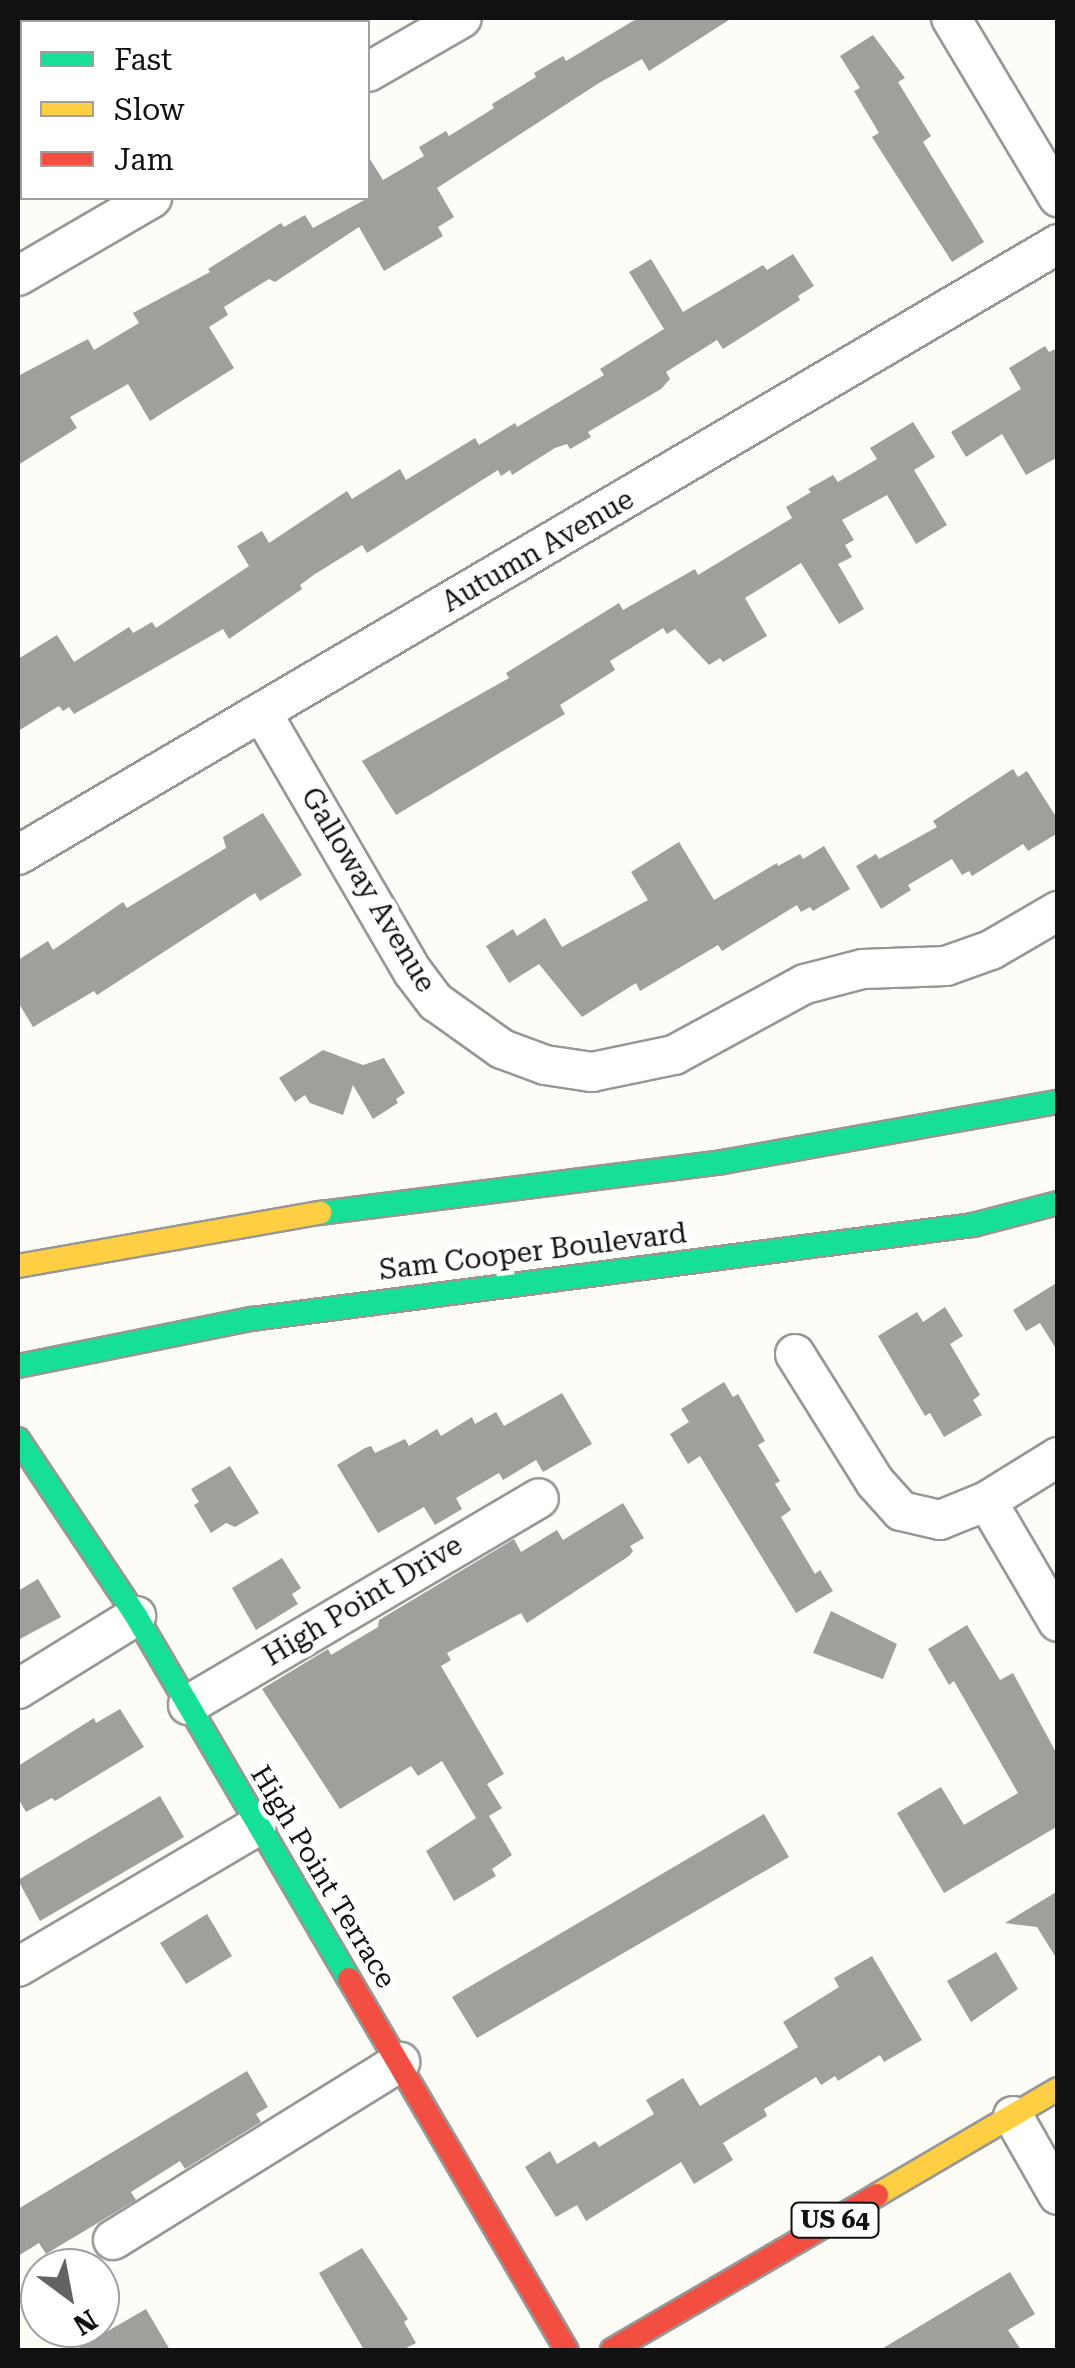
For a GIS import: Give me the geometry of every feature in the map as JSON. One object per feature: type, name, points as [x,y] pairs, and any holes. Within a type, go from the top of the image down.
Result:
[{"type":"main road","points":[[18,1266],[256,1221],[723,1162],[1058,1102]]},
{"type":"main road","name":"Sam Cooper Boulevard","points":[[18,1366],[252,1319],[974,1226],[1058,1207]]},
{"type":"main road","name":"High Point Terrace","points":[[18,1440],[136,1616],[567,2350]]},
{"type":"main road","name":"US 64","points":[[612,2350],[1058,2089]]},
{"type":"street","points":[[370,71],[462,18]]},
{"type":"street","points":[[951,18],[1058,197]]},
{"type":"street","points":[[18,276],[149,200]]},
{"type":"street","name":"Autumn Avenue","points":[[18,855],[1058,244]]},
{"type":"street","name":"Galloway Avenue","points":[[262,713],[413,972],[436,1002],[502,1049],[545,1065],[592,1072],[674,1056],[805,984],[863,969],[946,966],[991,950],[1058,911]]},
{"type":"street","points":[[795,1354],[875,1482],[901,1512],[940,1520],[987,1501],[1058,1457]]},
{"type":"street","name":"High Point Drive","points":[[188,1704],[539,1498]]},
{"type":"street","points":[[987,1501],[1058,1622]]},
{"type":"street","points":[[18,1689],[136,1616]]},
{"type":"street","points":[[18,1966],[257,1826]]},
{"type":"street","points":[[114,2240],[400,2062]]},
{"type":"street","points":[[1012,2116],[1058,2195]]},
{"type":"building","points":[[638,18],[732,18],[649,71],[642,59],[599,83],[437,188],[454,217],[438,227],[443,236],[384,271],[359,227],[275,282],[269,279],[224,307],[228,315],[209,327],[234,368],[150,421],[128,384],[70,417],[77,428],[18,465],[18,376],[88,339],[94,350],[139,323],[133,313],[210,272],[208,269],[281,223],[284,227],[305,215],[313,228],[370,200],[370,159],[383,180],[424,156],[419,147],[446,131],[449,136],[494,108],[492,104],[563,56],[566,61]]},
{"type":"building","points":[[873,35],[905,78],[898,82],[931,136],[923,142],[984,242],[952,262],[872,137],[879,133],[854,91],[860,88],[840,56]]},
{"type":"building","points":[[793,254],[814,286],[798,296],[800,300],[723,349],[717,340],[666,372],[670,379],[661,389],[588,432],[591,437],[570,449],[567,444],[555,448],[512,475],[510,470],[501,476],[498,470],[367,553],[362,545],[315,574],[300,585],[302,589],[229,639],[223,629],[74,714],[69,707],[63,711],[59,706],[18,731],[18,659],[57,635],[74,662],[129,627],[133,633],[152,622],[156,628],[249,566],[237,546],[262,531],[269,543],[347,491],[352,499],[400,469],[406,480],[475,438],[479,445],[515,423],[517,427],[604,375],[600,369],[664,329],[629,272],[651,259],[683,312],[763,265],[767,270]]},
{"type":"building","points":[[1045,346],[1049,352],[1058,348],[1058,457],[1026,475],[1002,434],[966,457],[951,432],[1021,389],[1009,368]]},
{"type":"building","points":[[913,422],[935,457],[914,470],[947,525],[916,544],[887,495],[842,520],[854,540],[845,545],[852,557],[838,564],[864,609],[839,624],[801,563],[745,598],[767,636],[723,662],[720,658],[709,665],[675,629],[667,634],[663,628],[610,661],[615,670],[560,705],[565,714],[396,815],[362,761],[509,678],[506,673],[619,603],[623,610],[695,569],[698,575],[792,518],[786,507],[811,492],[808,489],[833,475],[838,482],[877,459],[870,448]]},
{"type":"building","points":[[1013,769],[1018,777],[1027,771],[1058,820],[1058,833],[1028,851],[1023,844],[972,876],[969,871],[962,875],[952,859],[908,885],[911,890],[881,909],[856,866],[876,854],[879,859],[937,827],[933,821]]},
{"type":"building","points":[[263,813],[302,875],[260,901],[255,893],[97,995],[94,991],[33,1027],[18,1002],[18,960],[48,941],[53,950],[123,902],[127,908],[226,848],[223,837]]},
{"type":"building","points":[[679,842],[714,900],[777,863],[778,866],[800,854],[803,859],[824,846],[850,889],[813,911],[810,907],[801,912],[797,905],[722,951],[718,945],[640,991],[636,983],[582,1017],[539,964],[509,983],[486,946],[513,929],[517,936],[545,918],[562,947],[648,900],[631,872]]},
{"type":"building","points":[[323,1050],[363,1065],[384,1058],[405,1093],[396,1099],[398,1103],[373,1119],[353,1085],[343,1115],[310,1103],[305,1095],[295,1102],[279,1078]]},
{"type":"building","points":[[1058,1282],[1058,1352],[1040,1323],[1026,1331],[1013,1310]]},
{"type":"building","points":[[945,1307],[963,1336],[950,1344],[980,1395],[973,1400],[982,1415],[944,1437],[930,1413],[925,1416],[878,1336],[917,1312],[923,1322]]},
{"type":"building","points":[[724,1382],[733,1397],[738,1394],[765,1441],[758,1445],[780,1481],[775,1484],[791,1510],[781,1517],[815,1574],[820,1570],[833,1591],[796,1613],[700,1456],[688,1464],[670,1434],[689,1422],[681,1409]]},
{"type":"building","points":[[562,1393],[592,1444],[543,1472],[536,1460],[503,1480],[499,1473],[456,1498],[462,1509],[435,1525],[424,1507],[378,1533],[337,1465],[371,1446],[375,1453],[405,1439],[409,1446],[437,1429],[441,1436],[472,1417],[475,1424],[496,1412],[504,1426]]},
{"type":"building","points":[[230,1466],[259,1513],[235,1527],[226,1523],[211,1533],[194,1505],[199,1502],[191,1489]]},
{"type":"building","points":[[623,1503],[644,1538],[630,1546],[633,1551],[629,1556],[527,1623],[521,1613],[447,1653],[451,1660],[441,1666],[504,1774],[487,1784],[502,1808],[489,1816],[512,1855],[492,1869],[496,1876],[454,1901],[426,1851],[476,1818],[442,1761],[418,1776],[411,1766],[340,1809],[262,1689],[328,1649],[331,1655],[378,1627],[379,1620],[514,1539],[521,1552],[557,1530],[563,1540]]},
{"type":"building","points":[[282,1558],[301,1588],[292,1594],[298,1604],[256,1630],[232,1588]]},
{"type":"building","points":[[38,1579],[61,1617],[18,1640],[18,1591]]},
{"type":"building","points":[[831,1611],[897,1644],[883,1679],[813,1653]]},
{"type":"building","points":[[967,1625],[1000,1680],[1013,1673],[1058,1756],[1058,1826],[944,1893],[897,1813],[941,1787],[964,1825],[1018,1793],[954,1681],[949,1685],[928,1649]]},
{"type":"building","points":[[120,1709],[144,1747],[55,1801],[52,1798],[26,1812],[18,1798],[18,1766],[94,1718],[96,1723]]},
{"type":"building","points":[[160,1796],[184,1837],[40,1921],[18,1880]]},
{"type":"building","points":[[764,1814],[789,1857],[477,2038],[452,1997]]},
{"type":"building","points":[[1058,1891],[1058,1961],[1037,1927],[1005,1923]]},
{"type":"building","points":[[207,1914],[232,1956],[186,1984],[160,1943]]},
{"type":"building","points":[[996,1952],[1018,1989],[971,2022],[947,1981]]},
{"type":"building","points":[[872,1956],[922,2040],[884,2062],[880,2055],[838,2081],[835,2076],[821,2085],[816,2077],[764,2109],[767,2116],[723,2143],[733,2160],[694,2184],[681,2162],[586,2221],[577,2205],[556,2217],[525,2167],[550,2151],[557,2164],[595,2141],[599,2147],[654,2114],[646,2100],[683,2078],[700,2106],[798,2047],[783,2022],[839,1987],[834,1978]]},
{"type":"building","points":[[247,2071],[268,2107],[256,2114],[261,2122],[185,2169],[180,2161],[131,2192],[136,2200],[56,2248],[42,2248],[39,2243],[20,2248],[18,2256],[18,2209]]},
{"type":"building","points":[[362,2248],[408,2319],[404,2322],[416,2343],[402,2350],[364,2350],[319,2273]]},
{"type":"building","points":[[1010,2272],[1035,2314],[1008,2330],[1021,2350],[880,2350]]},
{"type":"building","points":[[146,2309],[170,2350],[75,2350],[120,2348],[120,2324]]},
{"type":"traffic: fast","points":[[320,1213],[723,1162],[1058,1102]]},
{"type":"traffic: fast","points":[[18,1366],[252,1319],[973,1225],[1058,1203]]},
{"type":"traffic: fast","points":[[18,1439],[136,1616],[349,1979]]},
{"type":"traffic: slow","points":[[18,1266],[320,1213]]},
{"type":"traffic: slow","points":[[877,2195],[1058,2089]]},
{"type":"traffic: jam","points":[[349,1979],[567,2350]]},
{"type":"traffic: jam","points":[[612,2350],[877,2195]]}]
